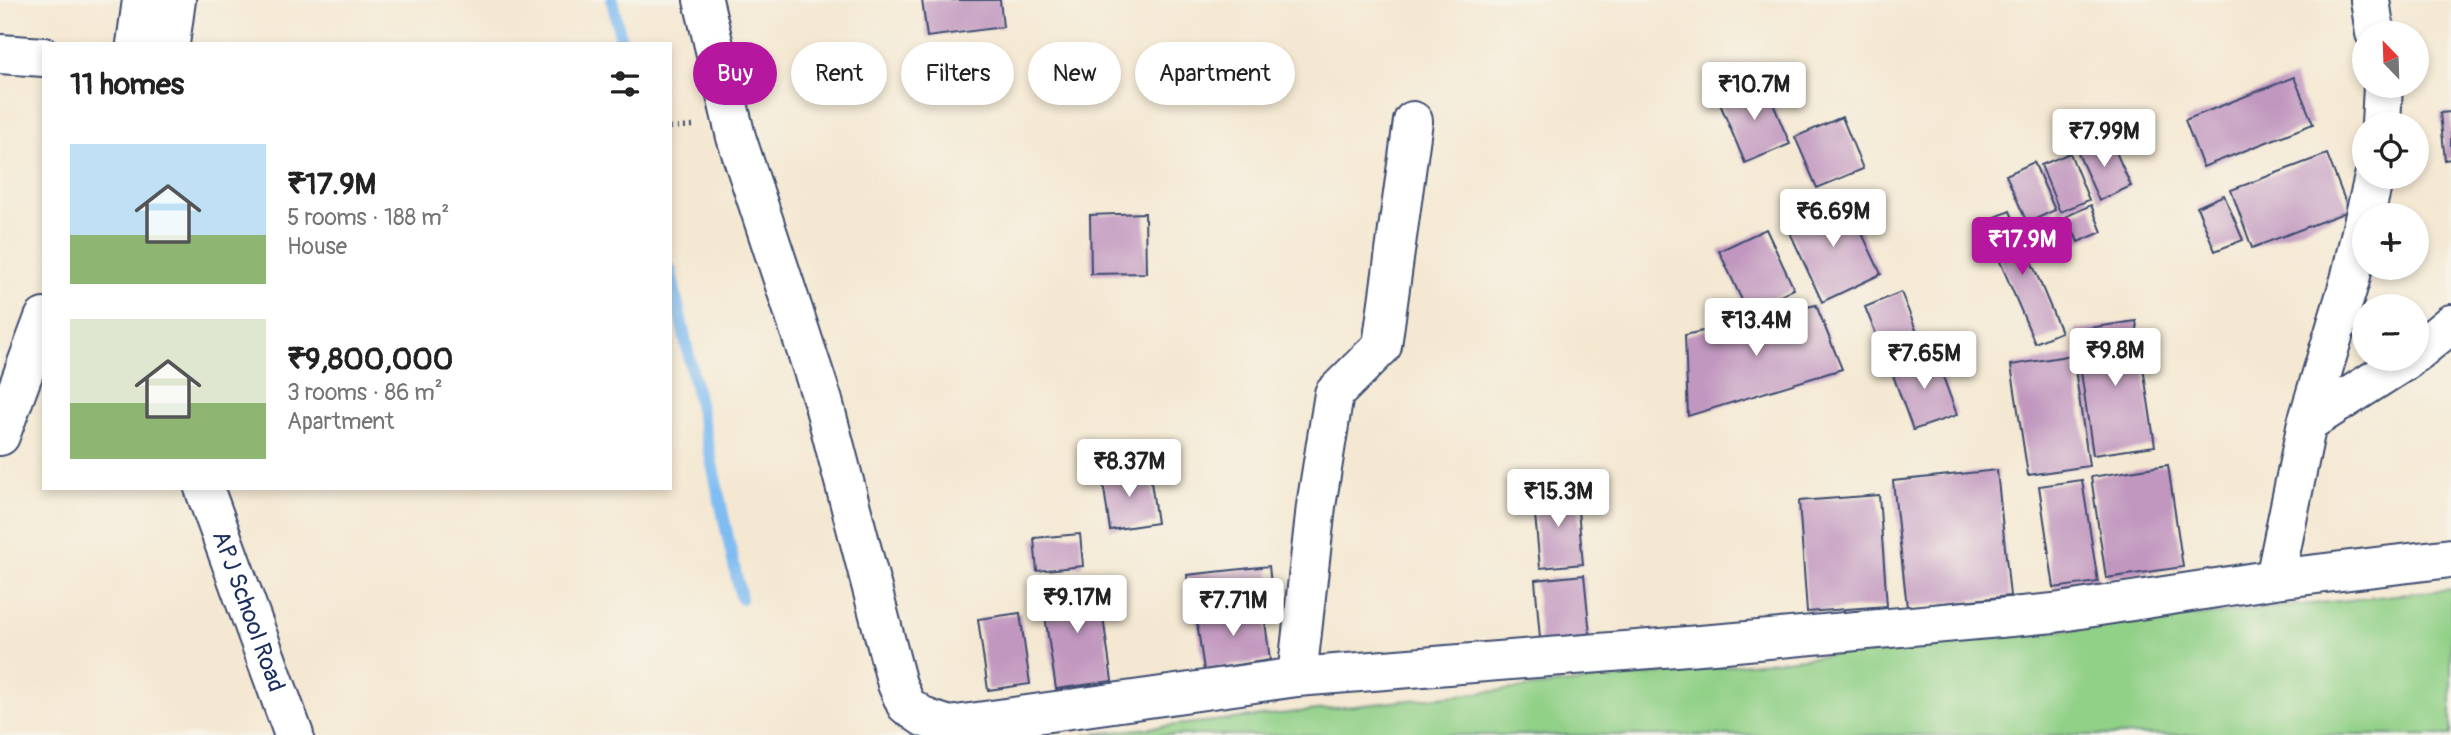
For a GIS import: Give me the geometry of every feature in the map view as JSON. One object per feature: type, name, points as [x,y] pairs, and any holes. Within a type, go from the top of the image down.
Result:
[{"type":"street","points":[[136,42],[142,0]]},
{"type":"street","points":[[170,42],[176,0]]},
{"type":"street","points":[[703,0],[736,137],[823,401],[897,684],[906,705],[925,718],[949,726],[1297,677],[1725,643],[2054,612],[2275,579],[2451,558]]},
{"type":"street","points":[[2371,0],[2374,21]]},
{"type":"street","points":[[0,54],[42,57]]},
{"type":"street","points":[[1297,677],[1316,506],[1334,394],[1382,346],[1413,121]]},
{"type":"street","points":[[2275,579],[2308,423],[2352,272]]},
{"type":"street","points":[[0,436],[42,323]]},
{"type":"street","points":[[2429,342],[2451,324]]},
{"type":"street","points":[[2308,423],[2389,371]]},
{"type":"street","name":"APJ School Road","points":[[205,490],[294,735]]},
{"type":"street","points":[[233,490],[237,505],[251,618]]},
{"type":"green space","points":[[2451,589],[2451,735],[1083,735]]},
{"type":"building","points":[[922,0],[1000,0],[1003,27],[927,37]]},
{"type":"building","points":[[2294,77],[2313,124],[2203,167],[2185,120]]},
{"type":"building","points":[[1763,80],[1790,144],[1745,163],[1718,99]]},
{"type":"building","points":[[2451,112],[2451,159],[2445,160],[2440,113]]},
{"type":"building","points":[[1842,117],[1863,169],[1817,188],[1795,137]]},
{"type":"building","points":[[2109,136],[2131,186],[2099,201],[2077,151]]},
{"type":"building","points":[[2070,153],[2089,200],[2060,212],[2041,165]]},
{"type":"building","points":[[2327,154],[2349,211],[2252,248],[2231,190]]},
{"type":"building","points":[[2034,162],[2055,210],[2027,223],[2006,175]]},
{"type":"building","points":[[2224,195],[2243,240],[2215,251],[2197,207]]},
{"type":"building","points":[[1845,197],[1881,274],[1822,302],[1786,224]]},
{"type":"building","points":[[2091,205],[2102,232],[2078,242],[2067,216]]},
{"type":"building","points":[[2010,211],[2061,332],[2035,343],[1983,222]]},
{"type":"building","points":[[1145,213],[1146,273],[1091,274],[1090,215]]},
{"type":"building","points":[[1766,229],[1794,289],[1747,311],[1719,251]]},
{"type":"building","points":[[1901,292],[1920,340],[1884,354],[1865,307]]},
{"type":"building","points":[[1816,305],[1842,369],[1688,416],[1685,335]]},
{"type":"building","points":[[2136,321],[2155,446],[2093,455],[2075,330]]},
{"type":"building","points":[[1934,352],[1957,415],[1913,430],[1890,367]]},
{"type":"building","points":[[2073,355],[2089,466],[2028,475],[2011,365]]},
{"type":"building","points":[[1142,441],[1146,463],[1102,470],[1099,449]]},
{"type":"building","points":[[2168,465],[2183,567],[2106,578],[2091,477]]},
{"type":"building","points":[[1149,468],[1157,523],[1110,530],[1102,475]]},
{"type":"building","points":[[1997,470],[2010,596],[1907,607],[1893,481]]},
{"type":"building","points":[[2082,480],[2098,582],[2054,588],[2039,486]]},
{"type":"building","points":[[1576,489],[1583,564],[1540,568],[1533,493]]},
{"type":"building","points":[[1879,495],[1887,606],[1807,612],[1799,501]]},
{"type":"building","points":[[1080,534],[1083,566],[1037,571],[1034,538]]},
{"type":"building","points":[[1269,566],[1273,603],[1191,611],[1187,575]]},
{"type":"building","points":[[1584,575],[1591,644],[1541,650],[1535,580]]},
{"type":"building","points":[[1098,581],[1112,681],[1056,689],[1041,589]]},
{"type":"building","points":[[1263,606],[1270,660],[1204,670],[1196,616]]},
{"type":"building","points":[[1020,613],[1030,684],[988,690],[978,619]]},
{"type":"waterway","points":[[612,0],[622,42]]},
{"type":"waterway","points":[[672,278],[741,598]]}]
